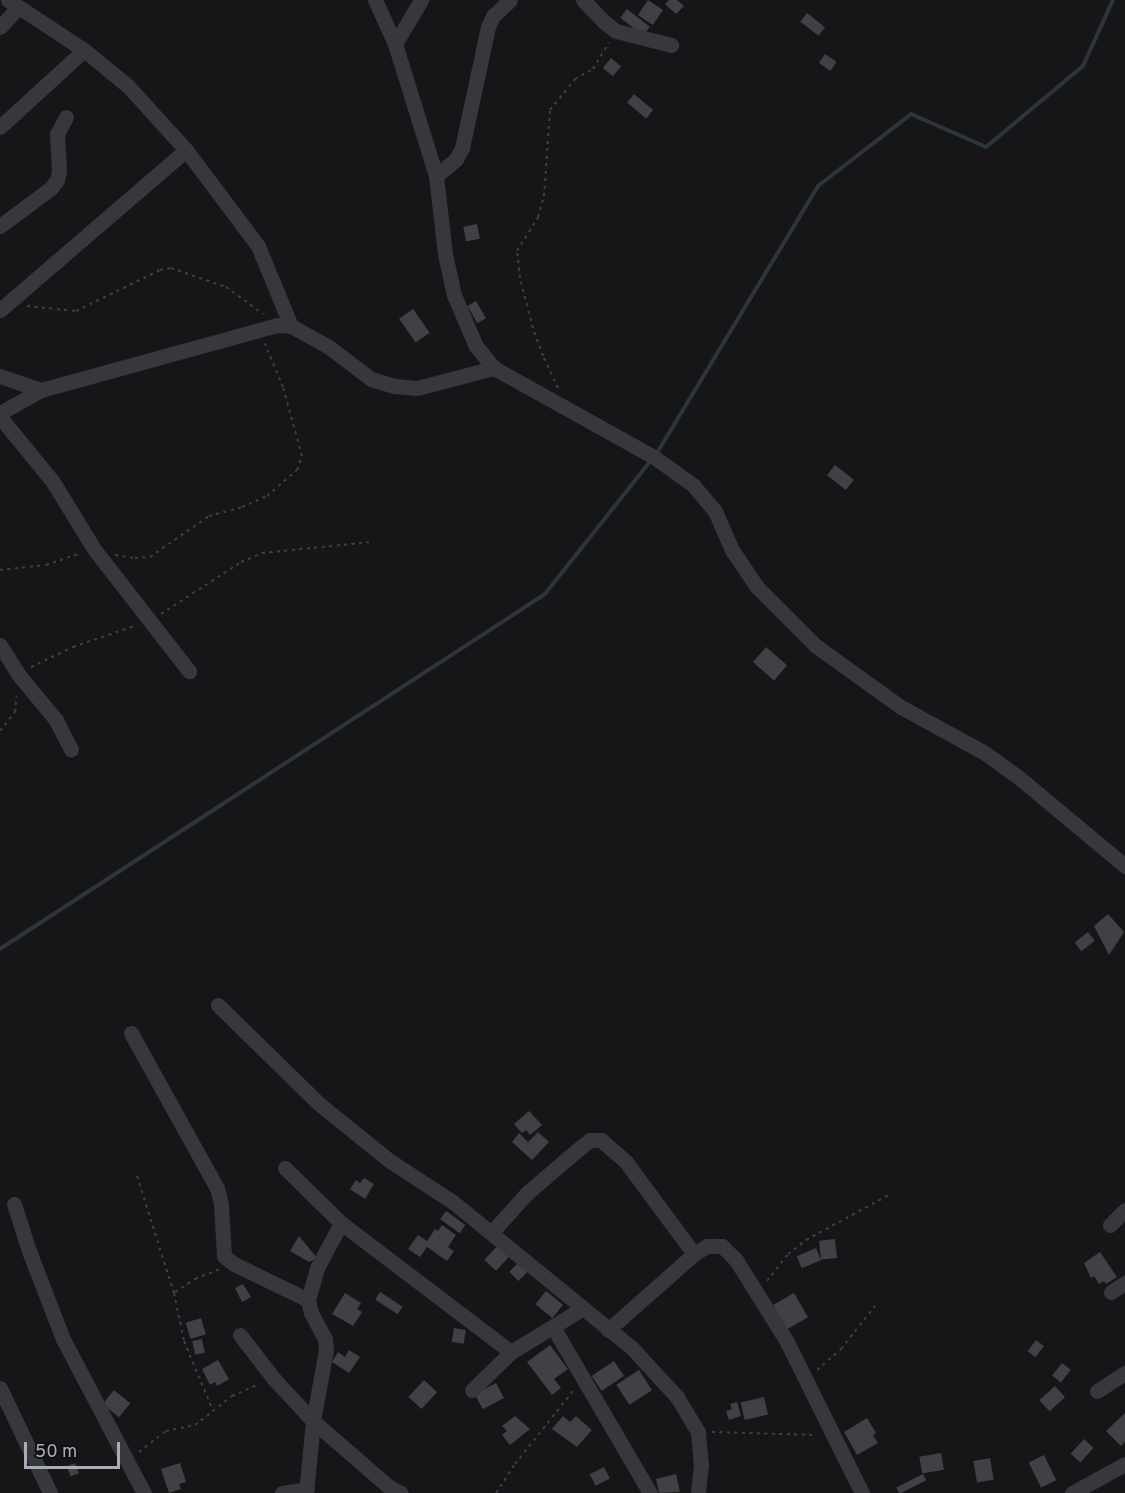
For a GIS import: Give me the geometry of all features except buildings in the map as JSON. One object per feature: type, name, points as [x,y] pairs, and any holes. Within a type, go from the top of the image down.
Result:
[{"type":"street","points":[[375,0],[395,44],[436,176],[445,254],[454,295],[476,346],[494,368],[654,457],[693,485],[715,511],[732,550],[757,587],[816,646],[901,707],[993,758],[1125,866]]},
{"type":"street","points":[[395,44],[421,0]]},
{"type":"street","points":[[436,176],[456,159],[462,148],[488,27],[493,16],[510,0]]},
{"type":"street","points":[[583,0],[616,31],[671,45]]},
{"type":"street","points":[[0,27],[13,4],[84,50],[128,86],[186,150],[258,246],[284,325]]},
{"type":"street","points":[[0,127],[84,50]]},
{"type":"street","points":[[0,226],[51,189],[57,180],[59,171],[57,134],[66,117]]},
{"type":"street","points":[[3,307],[186,150]]},
{"type":"street","points":[[189,671],[94,549],[53,482],[0,415],[41,390],[284,325],[329,347],[371,379],[394,386],[417,388],[494,368]]},
{"type":"street","points":[[0,376],[41,390]]},
{"type":"street","points":[[0,645],[18,674],[47,708],[71,749]]},
{"type":"street","points":[[218,1005],[318,1103],[390,1161],[453,1202],[492,1232],[608,1330],[632,1347],[677,1397],[698,1432],[701,1464],[698,1493]]},
{"type":"street","points":[[132,1033],[217,1188],[221,1204],[223,1251],[227,1260],[308,1300]]},
{"type":"street","points":[[492,1232],[527,1193],[576,1151],[590,1140],[600,1140],[626,1162],[694,1254]]},
{"type":"street","points":[[285,1168],[341,1223],[512,1352]]},
{"type":"street","points":[[14,1204],[28,1251],[63,1339],[144,1493]]},
{"type":"street","points":[[1110,1225],[1125,1210]]},
{"type":"street","points":[[282,1493],[307,1491],[313,1421],[326,1350],[325,1339],[308,1300],[317,1268],[341,1223]]},
{"type":"street","points":[[608,1330],[694,1254],[707,1246],[722,1246],[736,1260],[758,1293],[835,1435],[862,1493]]},
{"type":"street","points":[[1111,1292],[1125,1283]]},
{"type":"street","points":[[472,1390],[512,1352],[583,1308]]},
{"type":"street","points":[[553,1326],[585,1377],[650,1493]]},
{"type":"street","points":[[240,1335],[274,1379],[313,1421],[389,1487],[401,1493]]},
{"type":"street","points":[[1097,1391],[1125,1373]]},
{"type":"street","points":[[0,1388],[50,1493]]},
{"type":"street","points":[[1072,1493],[1125,1464]]},
{"type":"path","points":[[558,388],[533,327],[520,278],[517,251],[538,217],[544,196],[550,110],[575,79],[593,69],[616,31]]},
{"type":"path","points":[[3,307],[76,311],[160,270],[171,268],[226,287],[284,325]]},
{"type":"path","points":[[0,570],[46,566],[94,549],[121,556],[150,557],[209,516],[242,507],[267,496],[297,470],[302,456],[283,387],[259,330]]},
{"type":"path","points":[[0,731],[15,712],[18,674],[73,647],[150,621],[241,562],[262,553],[371,542]]},
{"type":"path","points":[[137,1176],[174,1293],[184,1341],[213,1411]]},
{"type":"path","points":[[758,1293],[788,1254],[806,1240],[889,1195]]},
{"type":"path","points":[[174,1293],[195,1279],[234,1264]]},
{"type":"path","points":[[806,1380],[841,1349],[878,1302]]},
{"type":"path","points":[[496,1493],[515,1464],[585,1377]]},
{"type":"path","points":[[130,1464],[150,1442],[166,1431],[195,1425],[232,1396],[274,1379]]},
{"type":"path","points":[[698,1432],[835,1435]]},
{"type":"waterway","points":[[657,453],[818,186],[911,114],[986,147],[1083,66],[1113,0]]},
{"type":"waterway","points":[[0,949],[545,594],[652,459]]}]
